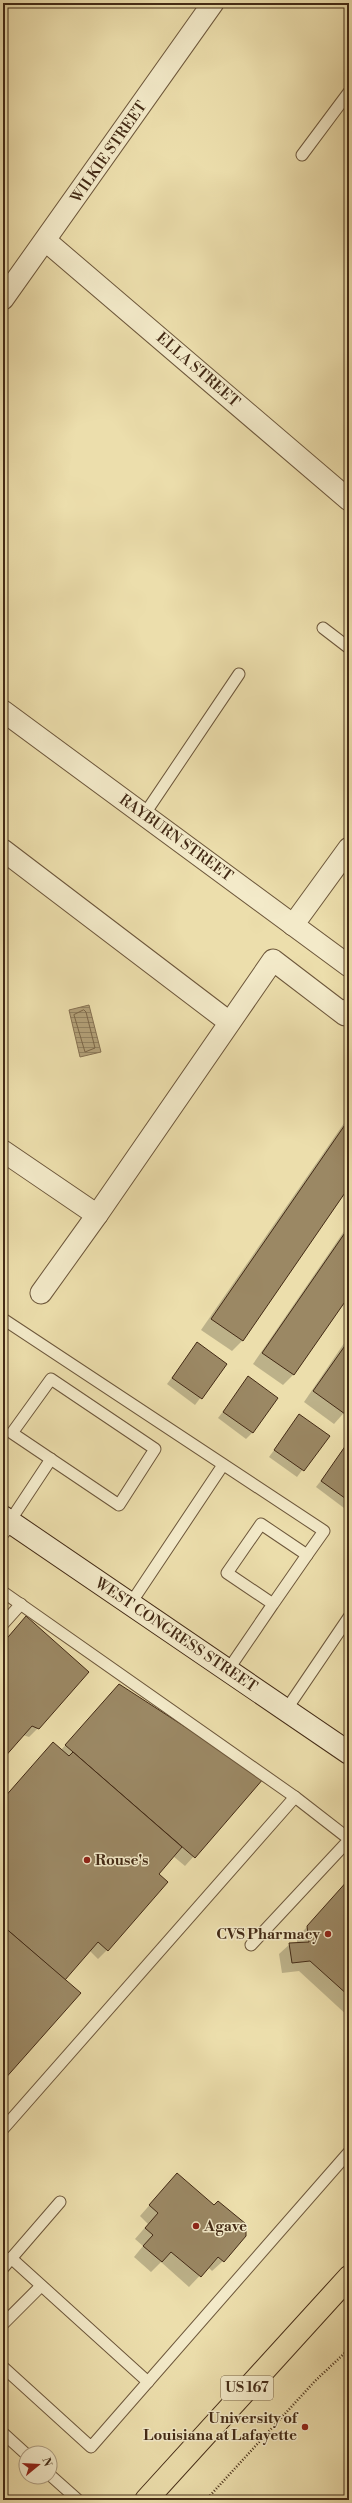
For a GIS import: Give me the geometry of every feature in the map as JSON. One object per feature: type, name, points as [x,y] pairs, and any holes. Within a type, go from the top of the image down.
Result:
[{"type":"main road","name":"WEST CONGRESS STREET","points":[[7,1524],[131,1603],[349,1753]]},
{"type":"main road","name":"US 167","points":[[146,2500],[349,2277]]},
{"type":"street","name":"WILKIE STREET","points":[[3,299],[46,241],[207,5]]},
{"type":"street","name":"ELLA STREET","points":[[46,241],[349,500]]},
{"type":"street","name":"RAYBURN STREET","points":[[3,711],[349,966]]},
{"type":"street","points":[[293,925],[349,848]]},
{"type":"street","points":[[3,850],[229,1022]]},
{"type":"street","points":[[40,1293],[97,1215],[273,960],[345,1015],[349,1010]]},
{"type":"street","points":[[3,1151],[97,1215]]},
{"type":"lane","points":[[302,155],[349,92]]},
{"type":"lane","points":[[323,628],[349,648]]},
{"type":"lane","points":[[144,815],[239,674]]},
{"type":"lane","points":[[3,1319],[324,1531],[228,1670]]},
{"type":"lane","points":[[51,1379],[155,1449],[119,1505],[51,1459],[12,1434],[51,1379]]},
{"type":"lane","points":[[7,1524],[51,1459]]},
{"type":"lane","points":[[131,1603],[223,1465]]},
{"type":"lane","points":[[273,1604],[227,1574],[261,1524],[307,1555]]},
{"type":"lane","points":[[3,1592],[295,1797],[349,1839],[251,1945]]},
{"type":"lane","points":[[3,1624],[21,1604]]},
{"type":"lane","points":[[286,1710],[349,1617]]},
{"type":"lane","points":[[3,2129],[295,1797]]},
{"type":"lane","points":[[3,2367],[91,2447],[349,2152]]},
{"type":"lane","points":[[3,2268],[60,2202]]},
{"type":"lane","points":[[12,2258],[148,2382]]},
{"type":"lane","points":[[3,2324],[42,2286]]},
{"type":"lane","points":[[3,2433],[18,2447]]},
{"type":"lane","points":[[58,2482],[77,2499]]},
{"type":"path","points":[[206,2500],[314,2381],[349,2348]]},
{"type":"water","points":[[89,1005],[101,1052],[80,1057],[69,1010]]},
{"type":"building","points":[[349,1119],[349,1187],[243,1341],[211,1319]]},
{"type":"building","points":[[349,1227],[349,1296],[294,1375],[262,1353]]},
{"type":"building","points":[[349,1340],[349,1408],[345,1414],[313,1391]]},
{"type":"building","points":[[197,1342],[227,1364],[202,1399],[172,1378]]},
{"type":"building","points":[[248,1376],[278,1398],[253,1433],[223,1412]]},
{"type":"building","points":[[299,1414],[330,1436],[304,1471],[274,1450]]},
{"type":"building","points":[[346,1445],[349,1447],[349,1501],[321,1481]]},
{"type":"building","points":[[26,1616],[89,1672],[39,1729],[32,1726],[3,1759],[3,1643]]},
{"type":"building","points":[[119,1684],[264,1778],[195,1858],[65,1745]]},
{"type":"building","name":"Rouse's","points":[[53,1742],[69,1756],[73,1752],[182,1847],[159,1874],[168,1882],[108,1951],[98,1942],[65,1980],[3,1926],[3,1799]]},
{"type":"building","name":"CVS Pharmacy","points":[[349,1879],[349,1996],[310,1961],[292,1963],[289,1943],[309,1942],[307,1926]]},
{"type":"building","points":[[3,1926],[81,1993],[3,2081]]},
{"type":"building","name":"Agave","points":[[177,2173],[214,2205],[218,2201],[246,2224],[246,2236],[224,2262],[218,2257],[201,2277],[171,2252],[162,2262],[143,2246],[153,2235],[145,2228],[158,2213],[149,2205]]},
{"type":"place","name":"Rouse's","points":[[87,1860]]},
{"type":"place","name":"CVS Pharmacy","points":[[328,1934]]},
{"type":"place","name":"Agave","points":[[196,2226]]},
{"type":"place","name":"University of Louisiana at Lafayette","points":[[305,2427]]}]
